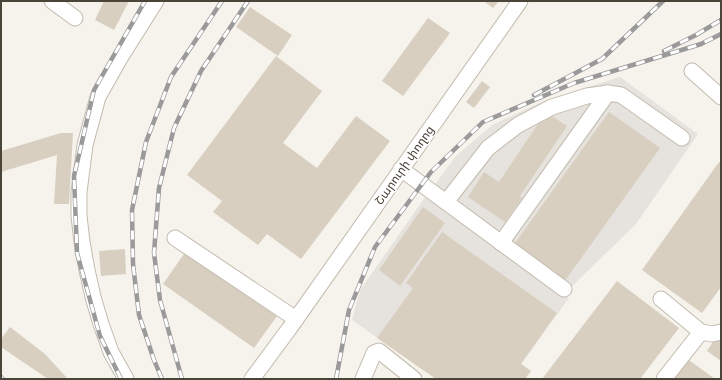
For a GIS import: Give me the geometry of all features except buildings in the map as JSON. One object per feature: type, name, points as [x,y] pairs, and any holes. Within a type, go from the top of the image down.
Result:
[{"type":"street","points":[[52,1],[75,18]]},
{"type":"street","points":[[126,379],[111,352],[93,297],[82,242],[79,216],[79,192],[85,145],[98,97],[120,58],[156,1]]},
{"type":"street","name":"Շարուրի փողոց","points":[[252,379],[520,1]]},
{"type":"street","points":[[692,71],[721,97]]},
{"type":"street","points":[[446,202],[486,151],[518,125],[552,107],[587,96],[608,92],[621,95],[682,138]]},
{"type":"street","points":[[501,243],[608,92]]},
{"type":"street","points":[[401,169],[564,289]]},
{"type":"street","points":[[175,238],[292,324]]},
{"type":"street","points":[[661,299],[701,332],[712,334],[721,332]]},
{"type":"street","points":[[664,379],[701,332]]},
{"type":"street","points":[[363,379],[374,353],[379,351],[414,379]]},
{"type":"shaded area","points":[[620,77],[698,134],[636,224],[564,294],[569,298],[521,364],[531,371],[525,379],[436,379],[352,320],[360,290],[456,156],[492,125],[546,100]]},
{"type":"railway","points":[[121,379],[100,336],[77,253],[74,176],[94,90],[145,1]]},
{"type":"railway","points":[[162,379],[139,315],[133,264],[132,210],[146,142],[171,77],[222,1]]},
{"type":"railway","points":[[182,379],[160,300],[154,253],[159,188],[174,128],[201,71],[248,1]]},
{"type":"railway","points":[[534,95],[602,59],[663,1]]},
{"type":"railway","points":[[664,51],[696,35],[721,20]]},
{"type":"railway","points":[[336,379],[349,310],[375,247],[431,172],[483,122],[574,83],[701,44],[721,34]]}]
